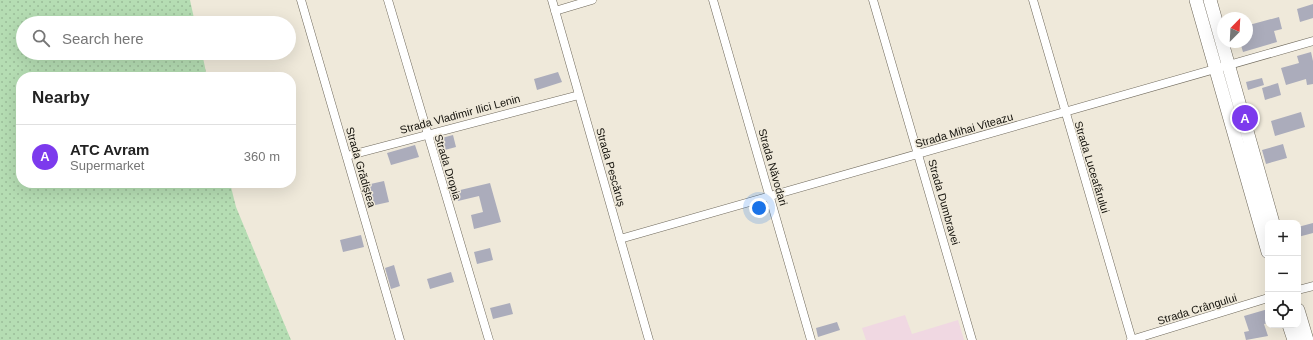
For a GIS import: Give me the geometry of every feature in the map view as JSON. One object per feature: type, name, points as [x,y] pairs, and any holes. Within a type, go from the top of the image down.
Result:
[{"type":"main road","points":[[1196,0],[1265,241]]},
{"type":"main road","points":[[1210,0],[1272,220]]},
{"type":"main road","points":[[1301,320],[1307,340]]},
{"type":"main road","points":[[1290,328],[1294,340]]},
{"type":"street","name":"Strada Grădiștea","points":[[301,0],[400,340]]},
{"type":"street","name":"Strada Dropia","points":[[388,0],[426,134],[489,340]]},
{"type":"street","name":"Strada Pescăruș","points":[[552,0],[649,340]]},
{"type":"street","points":[[555,11],[592,0]]},
{"type":"street","name":"Strada Năvodari","points":[[713,0],[811,340]]},
{"type":"street","name":"Strada Dumbravei","points":[[873,0],[972,340]]},
{"type":"street","name":"Strada Luceafărului","points":[[1033,0],[1064,112],[1132,340]]},
{"type":"street","name":"Strada Mihai Viteazu","points":[[620,239],[919,155],[1313,41]]},
{"type":"street","name":"Strada Vladimir Ilici Lenin","points":[[347,156],[579,95]]},
{"type":"street","points":[[1301,289],[1313,286]]},
{"type":"street","name":"Strada Crângului","points":[[1132,340],[1265,299]]},
{"type":"shaded area","points":[[905,315],[912,334],[958,320],[964,340],[866,340],[862,328]]},
{"type":"green space","points":[[0,0],[190,0],[193,16],[16,16],[16,60],[203,60],[206,72],[16,72],[16,188],[231,188],[236,207],[291,340],[0,340]]},
{"type":"building","points":[[1313,4],[1313,18],[1300,22],[1297,9]]},
{"type":"building","points":[[1279,17],[1282,29],[1274,31],[1277,42],[1243,52],[1242,48],[1253,48],[1253,24]]},
{"type":"building","points":[[1311,52],[1313,61],[1313,84],[1307,85],[1306,79],[1286,85],[1281,68],[1299,63],[1297,56]]},
{"type":"building","points":[[558,72],[562,82],[537,90],[534,79]]},
{"type":"building","points":[[1262,78],[1264,85],[1248,90],[1246,82]]},
{"type":"building","points":[[1278,83],[1281,95],[1265,100],[1262,88]]},
{"type":"building","points":[[1301,112],[1305,127],[1275,136],[1271,121]]},
{"type":"building","points":[[453,135],[456,147],[441,151],[438,139]]},
{"type":"building","points":[[1283,144],[1287,158],[1266,164],[1262,150]]},
{"type":"building","points":[[415,145],[419,157],[391,165],[387,153]]},
{"type":"building","points":[[384,181],[389,202],[371,206],[366,185]]},
{"type":"building","points":[[490,183],[501,222],[474,229],[471,215],[483,212],[479,196],[458,201],[456,191]]},
{"type":"building","points":[[1313,223],[1313,233],[1301,236],[1301,226]]},
{"type":"building","points":[[361,235],[364,247],[343,252],[340,240]]},
{"type":"building","points":[[490,248],[493,260],[477,264],[474,252]]},
{"type":"building","points":[[394,265],[400,286],[391,289],[385,268]]},
{"type":"building","points":[[451,272],[454,282],[430,289],[427,279]]},
{"type":"building","points":[[510,303],[513,314],[493,319],[490,308]]},
{"type":"building","points":[[1265,310],[1264,324],[1268,336],[1246,340],[1244,332],[1249,331],[1244,316]]},
{"type":"building","points":[[837,322],[840,330],[818,337],[816,328]]},
{"type":"place","name":"ATC Avram","points":[[1245,118]]}]
